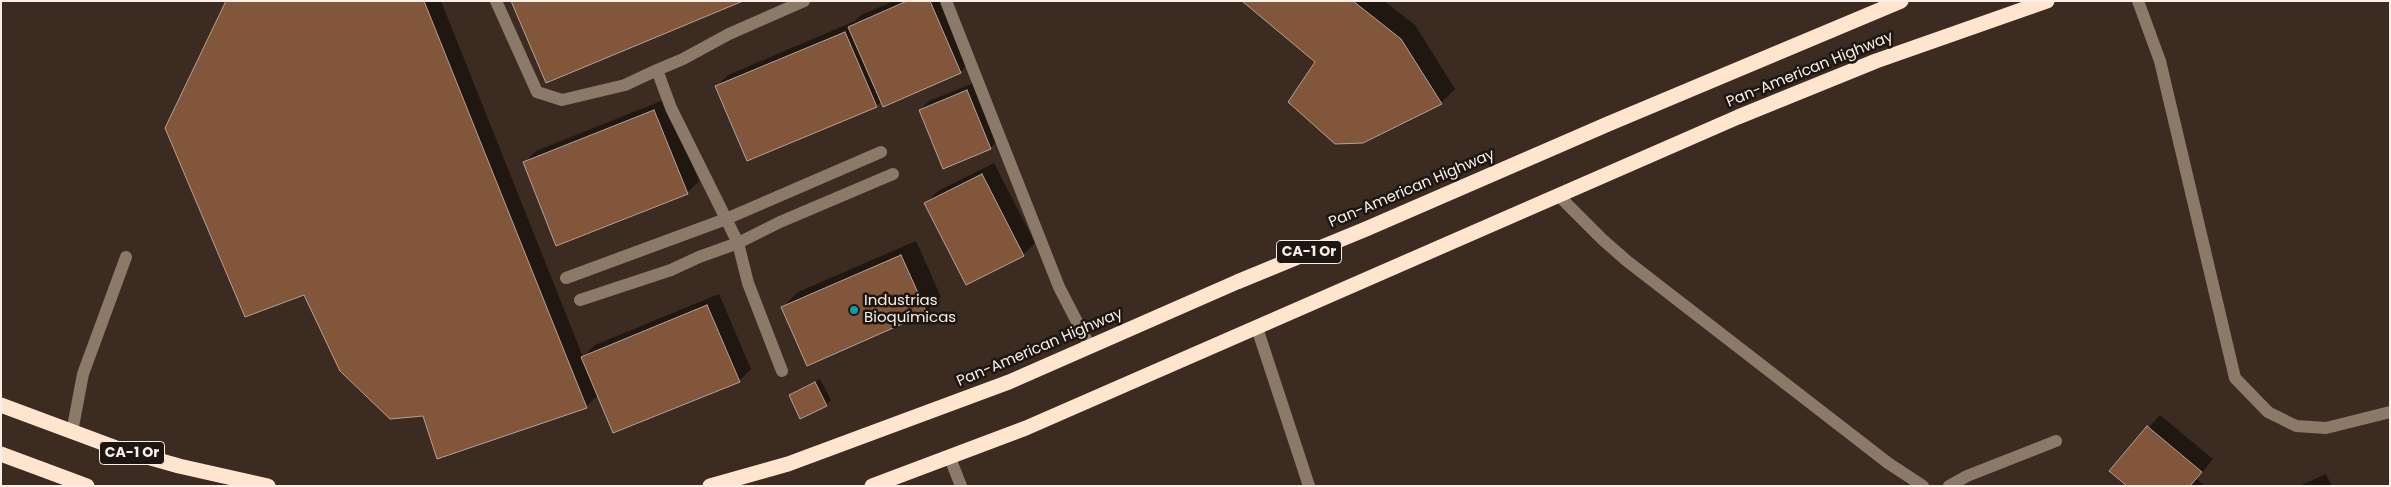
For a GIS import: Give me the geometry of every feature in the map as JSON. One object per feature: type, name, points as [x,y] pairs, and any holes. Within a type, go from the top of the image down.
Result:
[{"type":"highway","name":"Pan-American Highway","points":[[710,486],[788,464],[1009,382],[1237,282],[1902,1]]},
{"type":"highway","name":"Pan-American Highway","points":[[872,486],[1026,428],[1738,117],[1876,61],[2047,1]]},
{"type":"highway","name":"CA-1 Or","points":[[1,405],[119,449],[179,466],[268,486]]},
{"type":"highway","points":[[1,454],[87,486]]},
{"type":"street","points":[[496,1],[538,92],[562,100],[625,86],[683,59],[729,34],[804,1]]},
{"type":"street","points":[[946,1],[1059,287],[1090,347]]},
{"type":"street","points":[[2138,1],[2160,61],[2235,378],[2268,412],[2296,426],[2326,428],[2390,412]]},
{"type":"street","points":[[656,70],[671,108],[738,243],[748,283],[782,371]]},
{"type":"street","points":[[566,278],[726,218],[881,152]]},
{"type":"street","points":[[580,300],[671,270],[699,257],[738,243],[780,222],[893,174]]},
{"type":"street","points":[[1559,196],[1627,261],[1888,463],[1923,486]]},
{"type":"street","points":[[72,432],[83,374],[126,257]]},
{"type":"street","points":[[1257,328],[1309,486]]},
{"type":"street","points":[[1949,486],[1967,476],[2056,441]]},
{"type":"street","points":[[950,458],[962,486]]},
{"type":"building","points":[[226,1],[424,1],[587,408],[437,459],[423,416],[390,419],[340,371],[304,295],[245,317],[165,128]]},
{"type":"building","points":[[511,1],[743,1],[546,83]]},
{"type":"building","points":[[907,1],[930,1],[961,73],[883,107],[848,27]]},
{"type":"building","points":[[1242,1],[1353,1],[1401,39],[1442,104],[1363,143],[1335,144],[1288,102],[1315,62]]},
{"type":"building","points":[[845,32],[877,107],[747,161],[715,86]]},
{"type":"building","points":[[967,90],[991,149],[943,169],[919,110]]},
{"type":"building","points":[[654,110],[688,194],[556,246],[523,162]]},
{"type":"building","points":[[982,174],[1024,256],[966,285],[924,203]]},
{"type":"building","name":"Industrias Bioquímicas","points":[[901,255],[927,313],[807,366],[781,307]]},
{"type":"building","points":[[707,305],[740,382],[613,433],[581,357]]},
{"type":"building","points":[[815,382],[827,406],[800,419],[789,395]]},
{"type":"building","points":[[2147,426],[2202,472],[2190,486],[2127,486],[2109,471]]},
{"type":"place","name":"Industrias Bioquímicas","points":[[854,310]]}]
